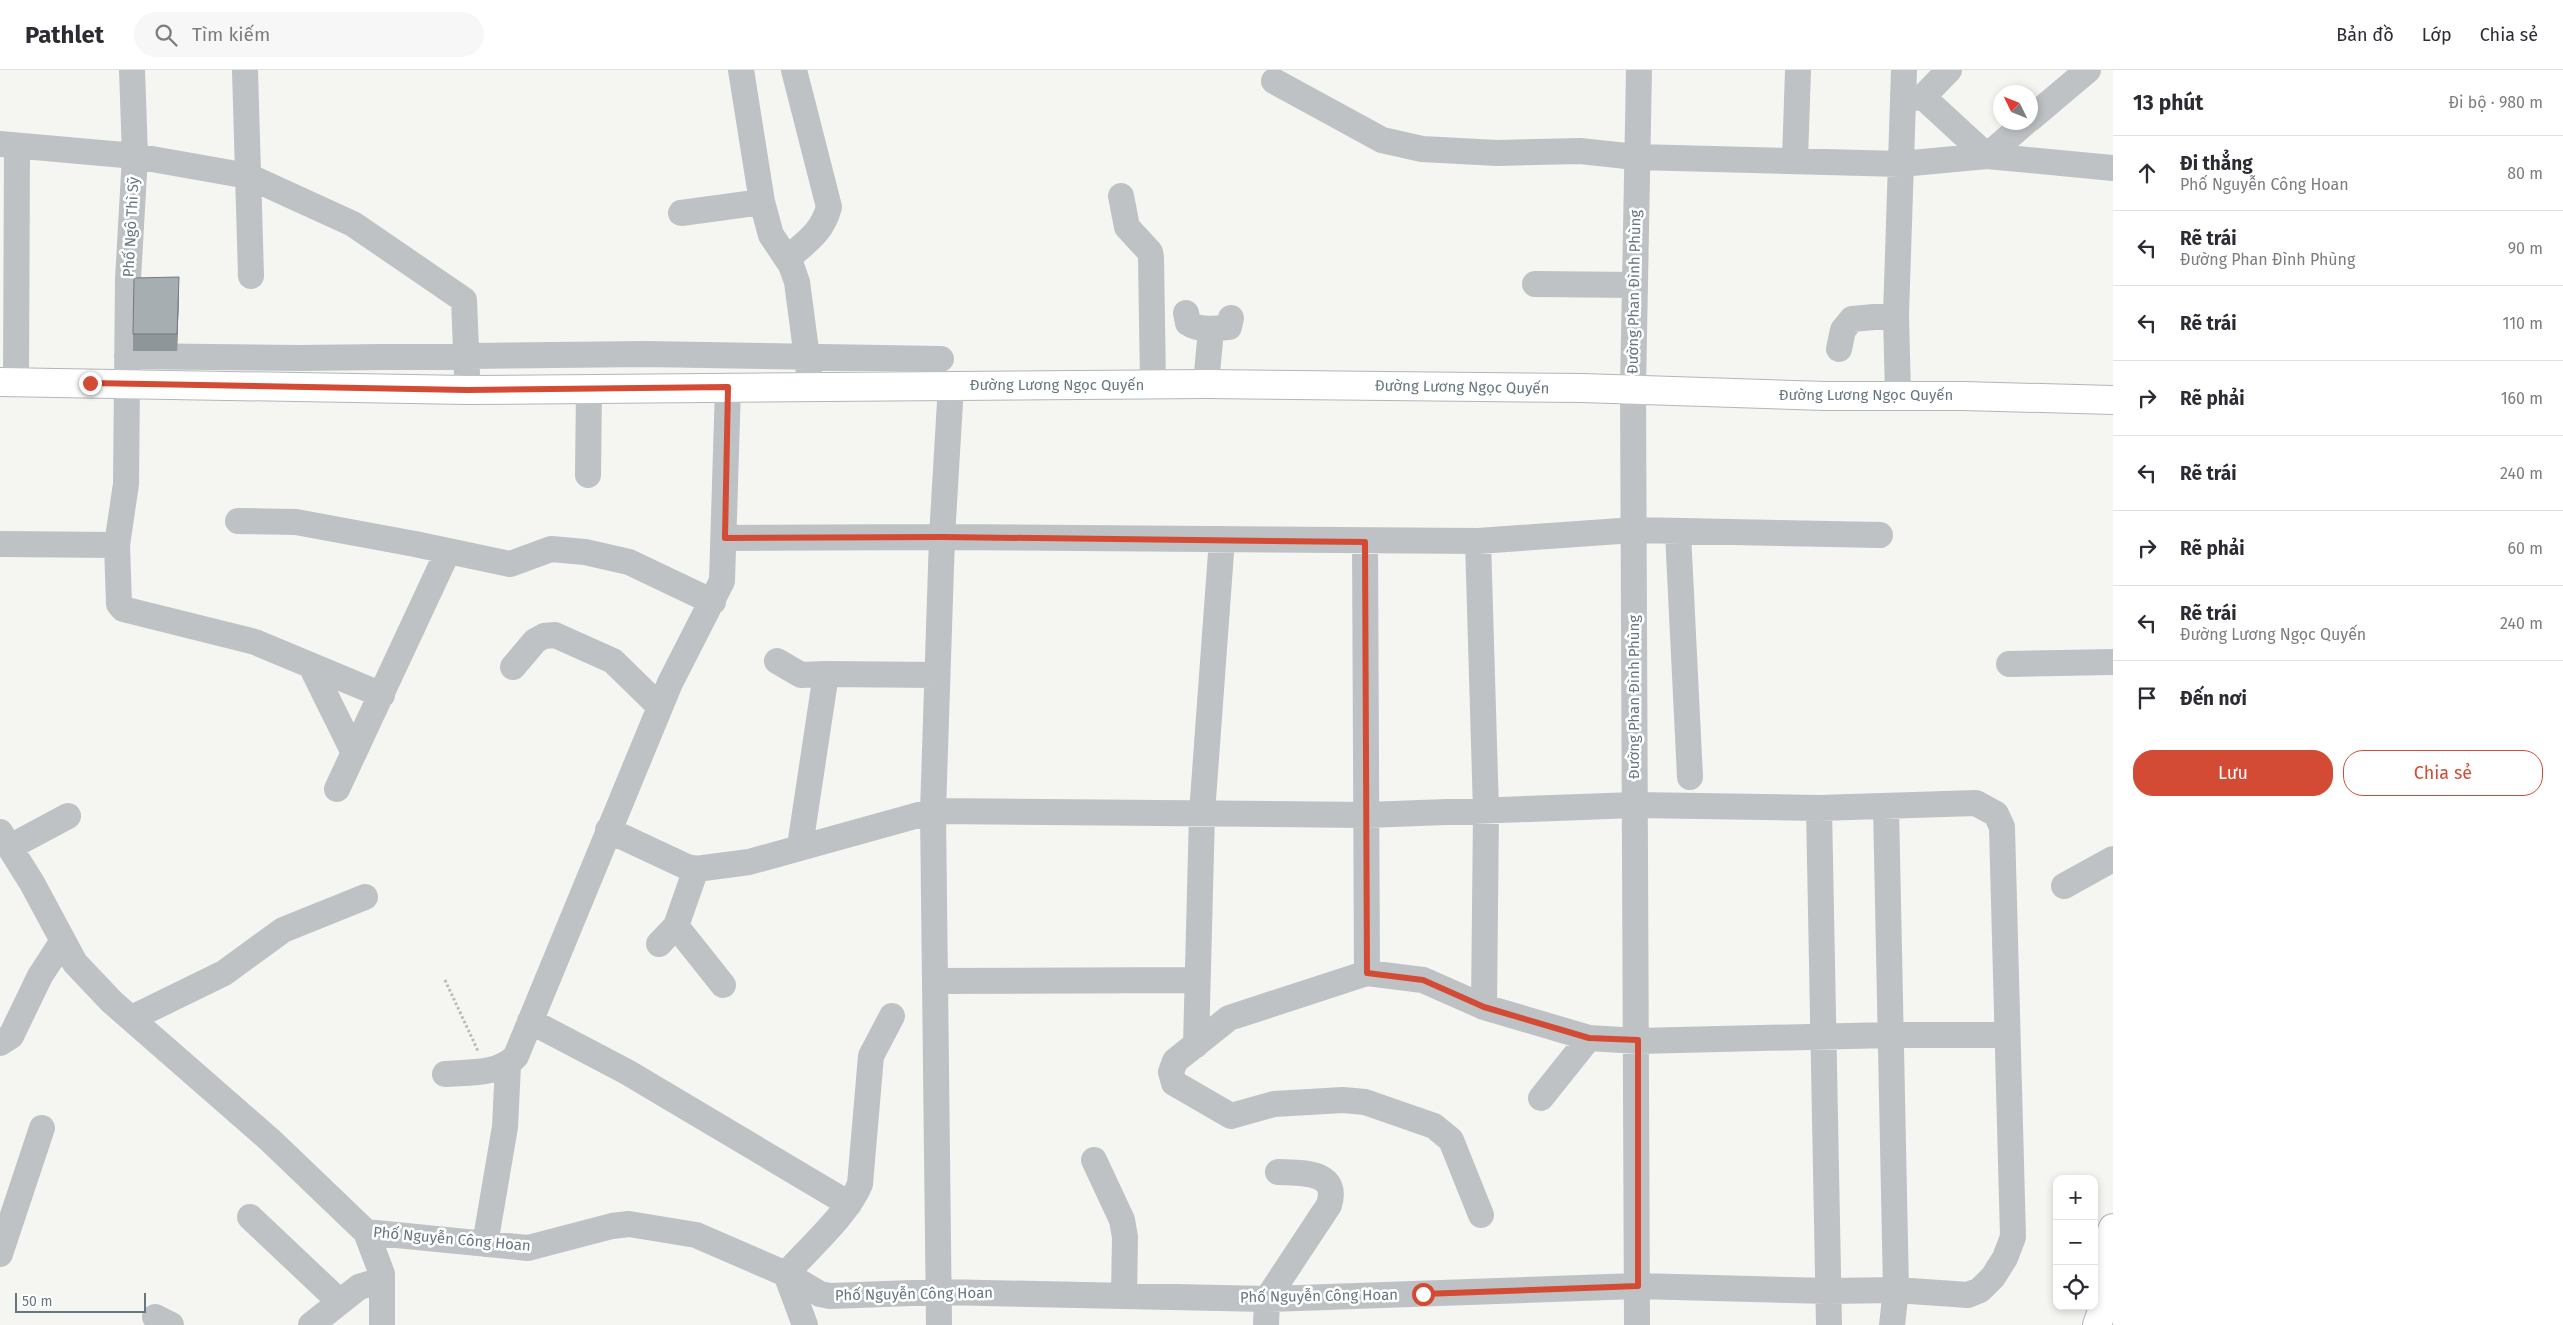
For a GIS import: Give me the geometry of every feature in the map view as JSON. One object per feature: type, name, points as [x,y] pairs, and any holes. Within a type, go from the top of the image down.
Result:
[{"type":"main road","name":"Đường Lương Ngọc Quyến","points":[[8,382],[467,390],[1206,384],[1633,389],[1826,396],[1898,395],[2113,400]]},
{"type":"main road","points":[[2097,1325],[2113,1228]]},
{"type":"main road","points":[[2081,1325],[2103,1293]]},
{"type":"street","name":"Phố Ngô Thì Sỹ","points":[[132,70],[135,156],[127,356],[126,484],[117,545],[117,596],[123,609],[255,642],[311,666]]},
{"type":"street","points":[[245,70],[251,276]]},
{"type":"street","points":[[741,70],[762,202],[771,235],[787,259],[796,282],[810,386]]},
{"type":"street","points":[[787,259],[820,230],[825,222],[829,207],[794,70]]},
{"type":"street","name":"Đường Phan Đình Phùng","points":[[1637,1325],[1638,1040],[1634,805],[1633,389],[1639,70]]},
{"type":"street","points":[[1795,160],[1798,70]]},
{"type":"street","points":[[1898,395],[1896,314],[1901,164],[1912,97],[1904,70]]},
{"type":"street","points":[[1912,97],[1949,70]]},
{"type":"street","points":[[2038,112],[2088,70]]},
{"type":"street","points":[[1274,81],[1382,140],[1422,149],[1497,153],[1580,151],[1636,157],[1901,164],[1987,156],[2113,168]]},
{"type":"street","points":[[1912,97],[1987,156]]},
{"type":"street","points":[[1987,156],[2017,130]]},
{"type":"street","points":[[8,382],[9,146],[135,156],[248,176],[353,224],[460,296],[466,305],[467,390]]},
{"type":"street","points":[[1121,196],[1128,227],[1150,252],[1153,384]]},
{"type":"street","points":[[681,213],[762,202]]},
{"type":"street","points":[[1535,284],[1634,286]]},
{"type":"street","points":[[1186,313],[1188,323],[1193,326],[1221,324],[1206,384]]},
{"type":"street","points":[[1839,349],[1843,330],[1852,319],[1896,314]]},
{"type":"street","points":[[127,356],[644,354],[941,359]]},
{"type":"street","points":[[939,1325],[933,811],[942,537],[951,385]]},
{"type":"street","points":[[445,1074],[500,1067],[516,1056],[660,707],[691,640],[713,602],[722,581],[725,538],[728,387]]},
{"type":"street","points":[[588,476],[589,388]]},
{"type":"street","points":[[238,521],[296,522],[510,564],[551,549],[585,552],[629,562],[713,602]]},
{"type":"street","points":[[725,538],[942,537],[1478,542],[1634,530],[1678,533],[1880,535]]},
{"type":"street","points":[[1678,533],[1690,777]]},
{"type":"street","points":[[1196,1045],[1196,980],[1202,813],[1222,540]]},
{"type":"street","points":[[1365,542],[1367,973]]},
{"type":"street","points":[[1478,542],[1486,811],[1484,1007]]},
{"type":"street","points":[[0,544],[117,545]]},
{"type":"street","points":[[337,789],[448,551]]},
{"type":"street","points":[[512,667],[535,641],[544,636],[555,634],[613,661],[660,707]]},
{"type":"street","points":[[777,661],[801,675],[937,675]]},
{"type":"street","points":[[2009,664],[2113,662]]},
{"type":"street","points":[[311,666],[382,695]]},
{"type":"street","points":[[311,666],[354,753]]},
{"type":"street","points":[[800,846],[826,674]]},
{"type":"street","name":"Phố Nguyễn Công Hoan","points":[[4,838],[32,882],[62,942],[75,963],[132,1018],[270,1140],[366,1232],[528,1248],[538,1247],[612,1226],[629,1224],[696,1235],[786,1274],[820,1294],[830,1296],[940,1292],[1267,1299],[1638,1286],[1829,1291],[1896,1290],[1968,1295],[1980,1290],[1993,1277],[2005,1258],[2013,1237],[2006,1035],[2002,827],[1996,814],[1976,803],[1819,808],[1634,805],[1367,815],[933,811],[800,846],[748,862],[696,869]]},
{"type":"street","points":[[1886,806],[1896,1290],[1892,1325]]},
{"type":"street","points":[[1819,808],[1829,1325]]},
{"type":"street","points":[[4,838],[61,815]]},
{"type":"street","points":[[608,830],[687,867],[696,869],[668,935],[723,984]]},
{"type":"street","points":[[2064,886],[2113,860]]},
{"type":"street","points":[[132,1018],[224,973],[283,930],[365,897]]},
{"type":"street","points":[[0,1043],[11,1036],[40,976],[62,942]]},
{"type":"street","points":[[1481,1215],[1451,1140],[1434,1126],[1365,1102],[1343,1100],[1274,1104],[1231,1116],[1174,1084],[1171,1072],[1175,1061],[1229,1018],[1367,973],[1423,980],[1484,1007],[1589,1038],[1638,1040],[1890,1035],[2006,1035]]},
{"type":"street","points":[[936,981],[1196,980]]},
{"type":"street","points":[[805,1325],[786,1274],[849,1204],[860,1184],[872,1056],[892,1016]]},
{"type":"street","points":[[530,1021],[626,1072],[849,1204]]},
{"type":"street","points":[[1541,1098],[1589,1038]]},
{"type":"street","points":[[485,1244],[505,1127],[500,1067]]},
{"type":"street","points":[[0,1254],[42,1128]]},
{"type":"street","points":[[1094,1160],[1122,1220],[1124,1237],[1124,1296]]},
{"type":"street","points":[[1266,1325],[1267,1299],[1329,1205],[1332,1197],[1327,1183],[1321,1178],[1312,1174],[1278,1172]]},
{"type":"street","points":[[250,1217],[340,1302]]},
{"type":"street","points":[[366,1232],[376,1256],[381,1280],[382,1325]]},
{"type":"street","points":[[311,1325],[359,1287],[381,1280]]},
{"type":"path","points":[[445,980],[474,1047],[500,1067]]},
{"type":"building","points":[[179,277],[177,334],[133,334],[134,278]]},
{"type":"route","points":[[90,383],[467,390],[728,387],[725,538],[942,537],[1365,542],[1367,973],[1423,980],[1484,1007],[1589,1038],[1638,1040],[1638,1286],[1423,1294]]}]
